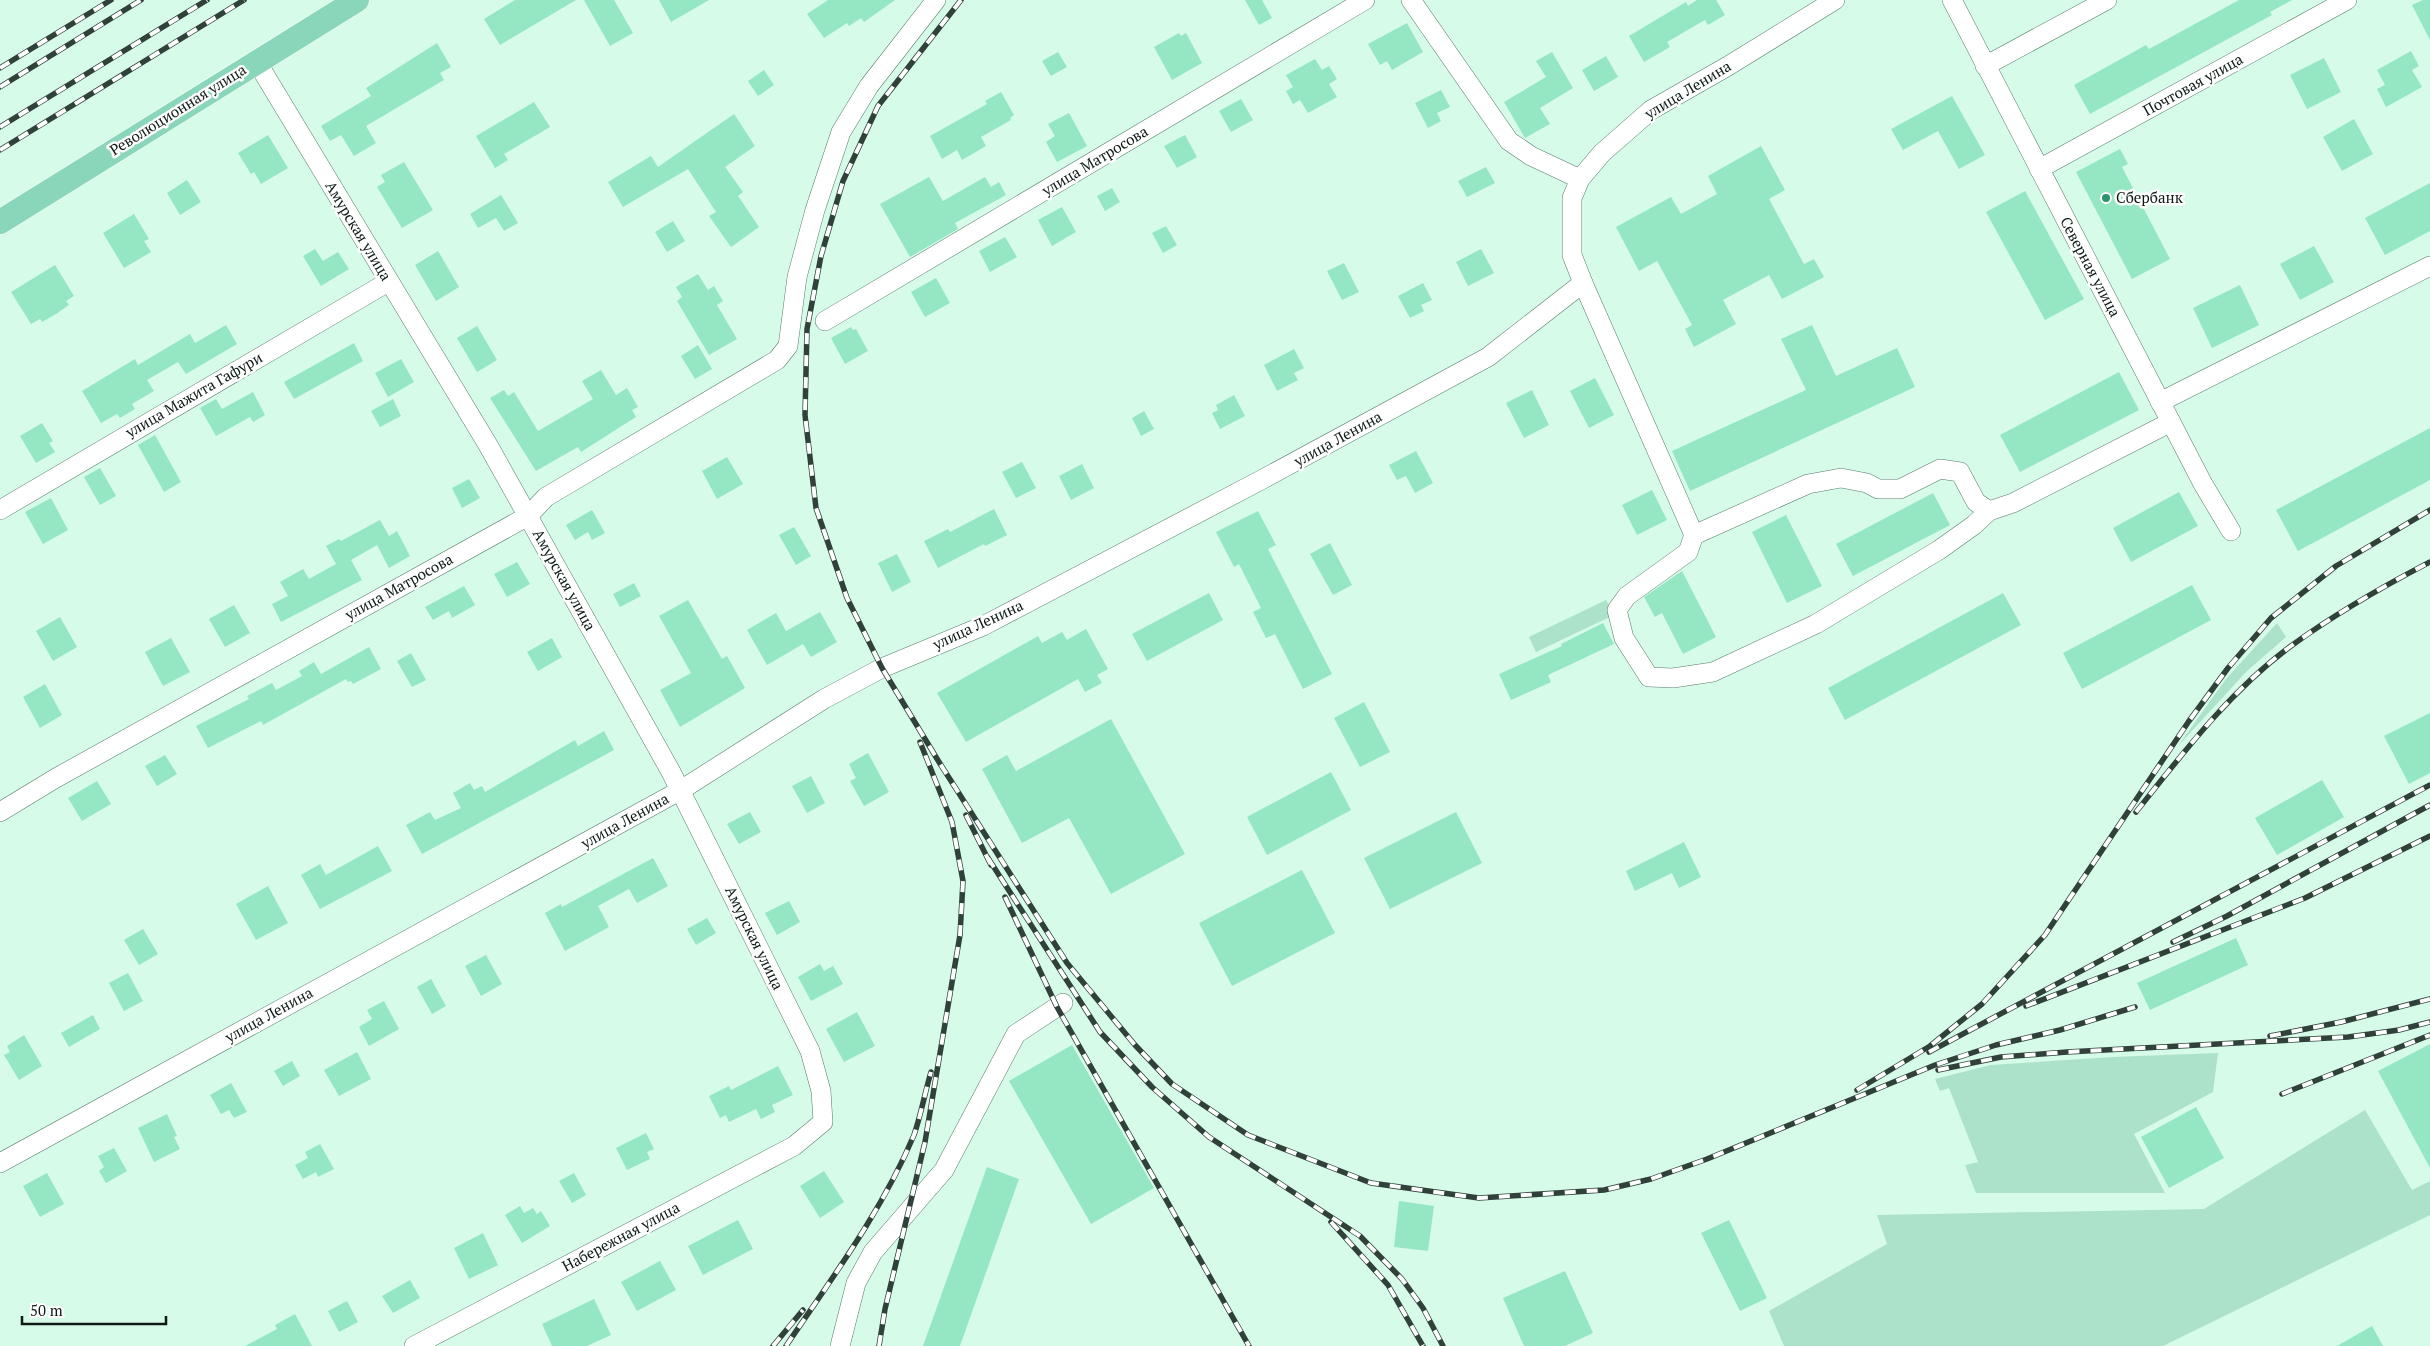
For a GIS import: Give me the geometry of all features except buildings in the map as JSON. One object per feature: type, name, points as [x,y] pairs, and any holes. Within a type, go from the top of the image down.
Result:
[{"type":"main road","name":"Революционная улица","points":[[0,222],[254,62],[357,0]]},
{"type":"street","name":"улица Матросова","points":[[0,812],[56,778],[528,516],[546,497],[776,360],[788,346],[796,278],[815,210],[842,132],[870,86],[936,0]]},
{"type":"street","name":"улица Матросова","points":[[825,321],[1365,0]]},
{"type":"street","points":[[1411,0],[1509,141],[1531,156],[1580,179]]},
{"type":"street","name":"улица Ленина","points":[[0,1163],[681,790],[824,699],[882,668],[983,626],[1263,479],[1488,357],[1583,283],[1572,254],[1572,198],[1580,179],[1602,152],[1651,110],[1834,0]]},
{"type":"street","name":"Северная улица","points":[[1952,0],[2160,402],[2231,532]]},
{"type":"street","points":[[1985,66],[2107,0]]},
{"type":"street","name":"Почтовая улица","points":[[2039,169],[2347,0]]},
{"type":"street","name":"Амурская улица","points":[[254,62],[263,72],[488,445],[681,790],[810,1051],[821,1092],[823,1122]]},
{"type":"street","points":[[2160,402],[2430,266]]},
{"type":"street","name":"улица Мажита Гафури","points":[[0,510],[388,282]]},
{"type":"street","points":[[1583,283],[1694,535],[1688,552],[1628,596],[1617,610],[1624,638],[1649,677],[1673,678],[1713,672],[1816,624],[1939,550],[1974,525],[1989,511],[2012,502],[2171,422]]},
{"type":"street","points":[[1694,535],[1808,484],[1841,478],[1867,483],[1878,489],[1900,488],[1940,469],[1960,472],[1976,502],[1989,511]]},
{"type":"street","points":[[840,1346],[856,1283],[873,1252],[944,1170],[1016,1034],[1063,1003]]},
{"type":"street","name":"Набережная улица","points":[[414,1346],[794,1146],[823,1122]]},
{"type":"green space","points":[[1606,600],[1614,615],[1536,652],[1529,637]]},
{"type":"green space","points":[[2277,623],[2286,637],[2247,671],[2178,746],[2226,679]]},
{"type":"green space","points":[[2218,1053],[2213,1092],[2134,1134],[2165,1193],[1976,1193],[1965,1165],[1978,1162],[1949,1088],[1940,1091],[1935,1079],[1991,1065],[2113,1057]]},
{"type":"green space","points":[[2365,1110],[2412,1190],[2430,1181],[2430,1215],[2163,1346],[1784,1346],[1769,1311],[1887,1244],[1877,1215],[2204,1209]]},
{"type":"railway","points":[[0,68],[111,0]]},
{"type":"railway","points":[[0,87],[141,0]]},
{"type":"railway","points":[[0,127],[207,0]]},
{"type":"railway","points":[[0,150],[244,0]]},
{"type":"railway","points":[[961,0],[878,106],[843,181],[821,256],[807,329],[805,415],[816,508],[847,598],[882,668],[939,762],[1067,963],[1135,1045],[1172,1084],[1248,1135],[1371,1183],[1479,1198],[1604,1190],[1651,1179],[1707,1159],[1935,1065],[1996,1045],[2060,1030],[2135,1007]]},
{"type":"railway","points":[[1857,1090],[1930,1046],[1982,1004],[2045,935],[2189,721],[2228,668],[2271,618],[2336,566],[2430,510]]},
{"type":"railway","points":[[2136,812],[2208,724],[2269,664],[2291,646],[2342,612],[2430,562]]},
{"type":"railway","points":[[879,1346],[885,1309],[925,1142],[960,935],[963,881],[952,822],[920,742]]},
{"type":"railway","points":[[1929,1052],[2430,785]]},
{"type":"railway","points":[[2173,942],[2227,916],[2430,805]]},
{"type":"railway","points":[[966,815],[991,865]]},
{"type":"railway","points":[[2026,1006],[2305,898],[2430,836]]},
{"type":"railway","points":[[988,858],[1100,1032],[1152,1087],[1209,1137],[1360,1236],[1402,1279],[1423,1308],[1443,1346]]},
{"type":"railway","points":[[1005,897],[1057,1007],[1249,1346]]},
{"type":"railway","points":[[2270,1036],[2341,1022],[2430,999]]},
{"type":"railway","points":[[1938,1070],[2001,1057],[2348,1037],[2399,1030],[2430,1022]]},
{"type":"railway","points":[[2282,1094],[2430,1035]]},
{"type":"railway","points":[[786,1346],[855,1244],[887,1190],[914,1135],[931,1072]]},
{"type":"railway","points":[[1331,1222],[1388,1285],[1423,1346]]},
{"type":"railway","points":[[773,1346],[803,1310]]},
{"type":"place","name":"Сбербанк","points":[[2106,198]]}]
